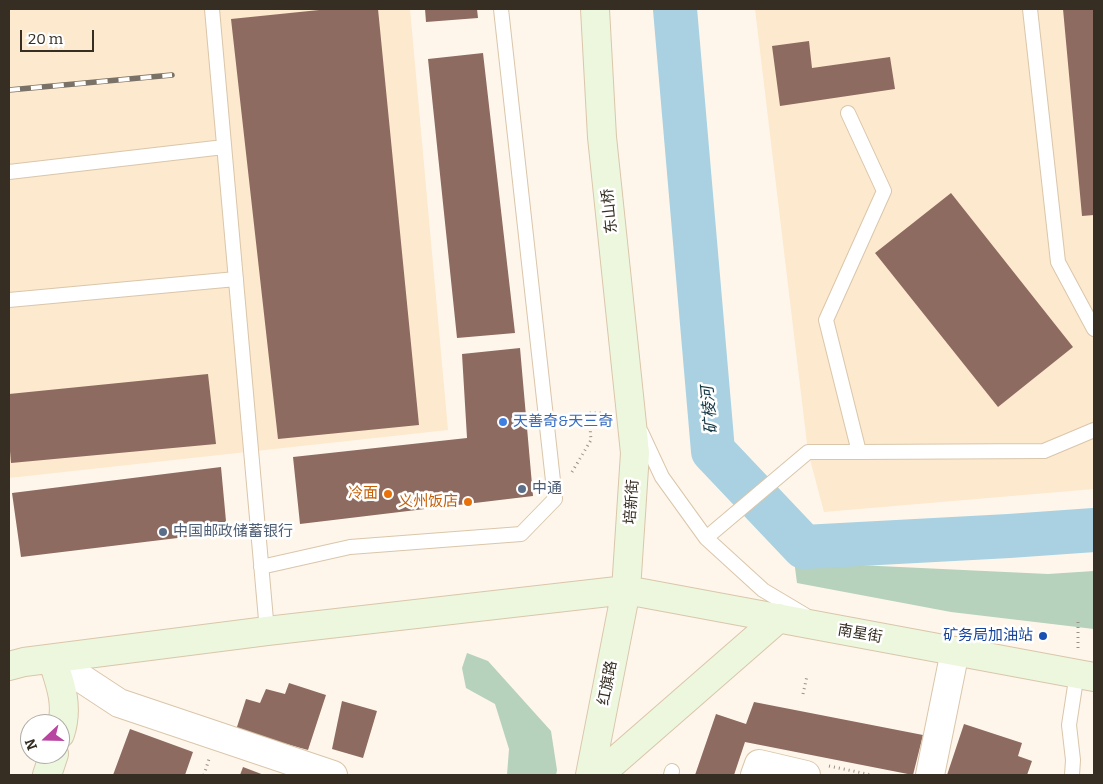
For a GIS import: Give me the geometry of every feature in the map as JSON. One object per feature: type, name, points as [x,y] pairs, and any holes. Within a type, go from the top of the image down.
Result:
[{"type":"street","name":"东山桥","points":[[595,9],[602,137],[632,413]]},
{"type":"street","name":"培新街","points":[[626,590],[635,453],[632,413]]},
{"type":"street","name":"南星街","points":[[52,659],[267,631],[626,590],[1086,675]]},
{"type":"street","name":"红旗路","points":[[590,775],[626,590]]},
{"type":"street","points":[[599,775],[779,618]]},
{"type":"street","points":[[930,775],[955,651]]},
{"type":"street","points":[[52,659],[63,690],[64,714]]},
{"type":"street","points":[[9,666],[52,659],[119,703],[333,775]]},
{"type":"street","points":[[755,775],[759,764],[806,775]]},
{"type":"lane","points":[[212,9],[267,631]]},
{"type":"lane","points":[[261,566],[350,547],[521,534],[555,499],[501,9]]},
{"type":"lane","points":[[1030,9],[1058,262],[1094,329]]},
{"type":"lane","points":[[848,113],[884,191],[826,320],[859,452]]},
{"type":"lane","points":[[9,172],[224,147]]},
{"type":"lane","points":[[9,300],[236,278]]},
{"type":"lane","points":[[632,413],[662,477],[706,538],[763,590],[827,628]]},
{"type":"lane","points":[[706,538],[808,452],[1044,451],[1094,430]]},
{"type":"lane","points":[[1072,775],[1073,760],[1070,725],[1086,675]]},
{"type":"path","points":[[591,440],[589,414],[604,413]]},
{"type":"path","points":[[803,694],[808,676]]},
{"type":"shaded area","points":[[9,9],[410,9],[448,430],[9,478]]},
{"type":"shaded area","points":[[755,9],[1094,9],[1094,489],[824,512],[808,452]]},
{"type":"green space","points":[[794,560],[815,563],[1048,574],[1094,571],[1094,629],[951,612],[797,583]]},
{"type":"green space","points":[[467,653],[488,661],[551,731],[557,770],[556,775],[507,775],[509,749],[495,704],[466,688],[462,668]]},
{"type":"building","points":[[329,9],[378,9],[419,425],[278,439],[231,19]]},
{"type":"building","points":[[425,9],[477,9],[478,18],[426,22]]},
{"type":"building","points":[[1063,9],[1094,9],[1094,215],[1082,216]]},
{"type":"building","points":[[809,41],[812,68],[890,57],[895,89],[780,106],[772,46]]},
{"type":"building","points":[[483,53],[515,333],[457,338],[428,59]]},
{"type":"building","points":[[951,193],[1073,347],[998,407],[875,253]]},
{"type":"building","points":[[520,348],[533,496],[300,524],[293,457],[467,438],[462,354]]},
{"type":"building","points":[[208,374],[216,444],[11,463],[9,394]]},
{"type":"building","points":[[221,467],[227,532],[21,557],[12,493]]},
{"type":"building","points":[[289,683],[326,695],[308,750],[236,730],[246,699],[260,703],[266,689],[285,694]]},
{"type":"building","points":[[342,701],[377,711],[363,758],[332,749]]},
{"type":"building","points":[[754,702],[923,735],[913,775],[745,742],[734,775],[695,775],[716,714],[746,724]]},
{"type":"building","points":[[964,724],[1022,743],[1018,756],[1032,761],[1027,775],[947,775]]},
{"type":"building","points":[[130,729],[193,752],[185,775],[113,775]]},
{"type":"building","points":[[243,767],[264,775],[240,775]]},
{"type":"waterway","name":"矿棱河","points":[[675,9],[713,451],[804,547],[1094,530]]},
{"type":"railway","points":[[9,90],[172,75]]},
{"type":"place","name":"天善奇&天三奇","points":[[503,422]]},
{"type":"place","name":"中通","points":[[522,489]]},
{"type":"place","name":"冷面","points":[[388,494]]},
{"type":"place","name":"义州饭店","points":[[468,502]]},
{"type":"place","name":"中国邮政储蓄银行","points":[[163,532]]},
{"type":"place","name":"矿务局加油站","points":[[1043,636]]}]
